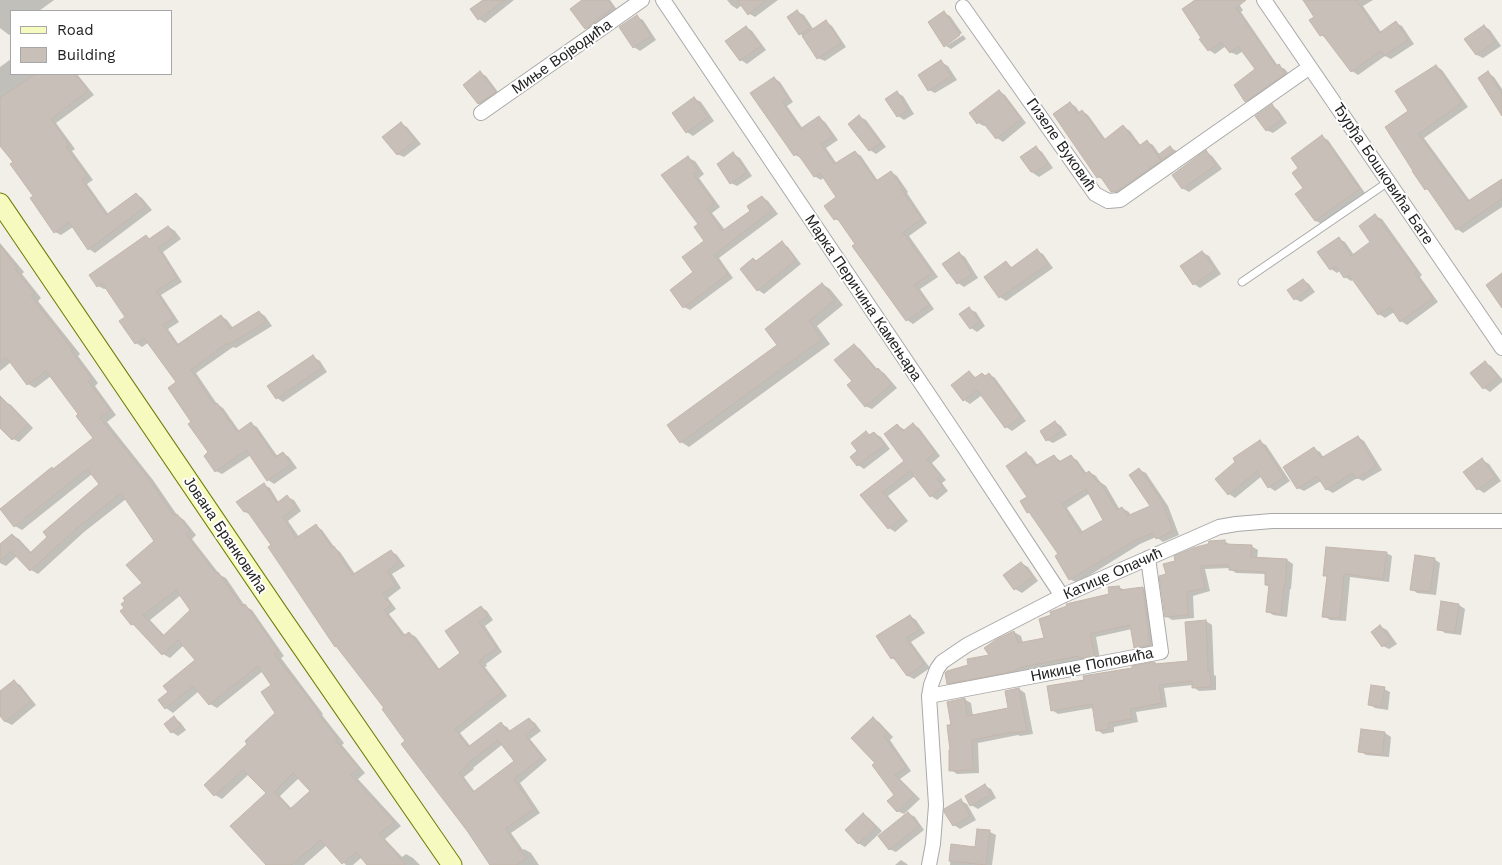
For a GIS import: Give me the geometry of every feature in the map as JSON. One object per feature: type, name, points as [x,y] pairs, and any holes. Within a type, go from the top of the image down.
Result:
[{"type":"main road","name":"Јована Бранковића","points":[[0,203],[273,606],[452,865]]},
{"type":"street","name":"Миње Војводића","points":[[481,113],[642,0]]},
{"type":"street","name":"Марка Перичина Камењара","points":[[664,0],[1062,596]]},
{"type":"street","name":"Ђурђа Бошковића Бате","points":[[1264,0],[1502,348]]},
{"type":"street","name":"Гизеле Вуковић","points":[[963,8],[1094,194],[1108,201],[1120,200],[1310,67]]},
{"type":"street","name":"Катице Опачић","points":[[929,865],[933,844],[936,805],[930,696],[933,677],[937,669],[948,657],[967,645],[1062,596],[1206,532],[1236,524],[1272,521],[1502,521]]},
{"type":"street","name":"Никице Поповића","points":[[930,696],[1161,652],[1148,558]]},
{"type":"lane","points":[[1242,282],[1388,182]]},
{"type":"building","points":[[483,0],[505,0],[478,20],[470,9]]},
{"type":"building","points":[[582,0],[608,0],[613,7],[585,29],[570,9]]},
{"type":"building","points":[[737,0],[766,0],[748,15]]},
{"type":"building","points":[[1195,0],[1246,0],[1236,8],[1276,66],[1279,64],[1285,74],[1245,102],[1234,85],[1255,69],[1238,46],[1230,53],[1221,42],[1208,51],[1182,9]]},
{"type":"building","points":[[1303,0],[1356,0],[1379,33],[1396,21],[1408,40],[1384,56],[1381,51],[1351,72],[1309,20],[1314,17]]},
{"type":"building","points":[[797,10],[810,28],[799,35],[787,17]]},
{"type":"building","points":[[944,11],[960,35],[944,47],[928,22]]},
{"type":"building","points":[[637,15],[651,36],[633,48],[619,27]]},
{"type":"building","points":[[826,20],[841,43],[817,59],[802,36]]},
{"type":"building","points":[[1484,25],[1495,42],[1476,55],[1464,39]]},
{"type":"building","points":[[746,26],[761,46],[740,61],[725,41]]},
{"type":"building","points":[[941,60],[951,76],[928,91],[918,75]]},
{"type":"building","points":[[1436,65],[1462,103],[1418,134],[1468,201],[1502,179],[1502,199],[1456,230],[1427,188],[1425,190],[1385,127],[1408,111],[1395,91]]},
{"type":"building","points":[[480,71],[496,92],[478,104],[463,85]]},
{"type":"building","points":[[1488,71],[1502,94],[1502,116],[1478,78]]},
{"type":"building","points":[[34,75],[76,75],[88,91],[51,119],[69,145],[66,147],[87,176],[82,180],[106,215],[136,193],[146,206],[88,250],[69,222],[54,233],[30,198],[33,196],[10,164],[13,162],[0,146],[0,98]]},
{"type":"building","points":[[774,77],[788,98],[782,102],[800,129],[819,116],[833,136],[821,144],[834,164],[855,151],[876,181],[891,171],[922,219],[903,232],[932,273],[914,285],[929,305],[906,321],[852,246],[855,244],[837,218],[834,220],[824,206],[836,197],[820,173],[814,177],[797,153],[794,156],[750,93]]},
{"type":"building","points":[[999,90],[1021,119],[996,139],[981,120],[977,124],[969,113]]},
{"type":"building","points":[[897,91],[908,110],[897,117],[885,99]]},
{"type":"building","points":[[694,97],[708,117],[686,133],[672,113]]},
{"type":"building","points":[[1070,102],[1078,113],[1082,110],[1104,140],[1123,125],[1139,146],[1147,140],[1161,161],[1117,191],[1111,192],[1100,176],[1097,178],[1053,114]]},
{"type":"building","points":[[1272,104],[1282,119],[1266,131],[1255,116]]},
{"type":"building","points":[[859,115],[881,143],[869,151],[848,124]]},
{"type":"building","points":[[401,122],[415,140],[397,155],[382,137]]},
{"type":"building","points":[[1322,135],[1360,189],[1315,221],[1295,194],[1303,188],[1292,173],[1298,168],[1291,158]]},
{"type":"building","points":[[1036,146],[1048,164],[1036,172],[1031,172],[1020,157]]},
{"type":"building","points":[[1170,146],[1174,151],[1162,160],[1158,155]]},
{"type":"building","points":[[1206,150],[1216,165],[1182,189],[1172,175]]},
{"type":"building","points":[[733,152],[747,172],[730,184],[717,164]]},
{"type":"building","points":[[688,156],[698,171],[693,174],[714,203],[707,209],[722,231],[750,211],[747,206],[762,196],[772,210],[714,255],[728,274],[683,308],[670,290],[693,272],[682,257],[704,241],[694,227],[698,224],[661,175]]},
{"type":"building","points":[[1375,214],[1417,271],[1414,273],[1433,298],[1400,322],[1390,307],[1378,315],[1349,275],[1344,278],[1336,266],[1330,270],[1317,252],[1339,237],[1351,256],[1370,242],[1359,226]]},
{"type":"building","points":[[168,226],[175,236],[158,248],[177,278],[156,291],[174,318],[163,325],[177,345],[221,315],[230,329],[259,311],[266,322],[228,345],[227,343],[191,370],[214,405],[217,403],[237,432],[251,422],[275,457],[283,452],[291,464],[267,481],[246,450],[215,472],[204,456],[208,452],[188,424],[191,422],[168,388],[176,382],[144,338],[135,344],[119,321],[125,317],[102,283],[97,287],[89,275],[146,235],[149,239]]},
{"type":"building","points":[[782,241],[796,260],[757,291],[740,269],[753,258],[756,261]]},
{"type":"building","points":[[0,245],[17,268],[15,269],[35,294],[31,296],[73,350],[71,351],[92,379],[88,381],[110,410],[100,418],[146,475],[174,516],[177,514],[190,531],[186,534],[216,574],[218,572],[242,606],[245,604],[278,651],[274,654],[317,709],[316,711],[338,739],[335,740],[359,768],[351,775],[394,822],[379,834],[406,865],[367,865],[356,852],[342,864],[321,840],[291,865],[266,865],[230,826],[266,793],[243,770],[214,796],[204,785],[247,744],[245,741],[275,713],[261,692],[271,685],[258,666],[209,705],[193,686],[165,709],[158,700],[168,692],[163,686],[195,660],[178,640],[162,655],[133,624],[131,625],[120,611],[124,608],[121,604],[125,601],[123,598],[142,583],[126,565],[154,541],[121,493],[77,528],[30,571],[11,551],[0,561],[0,544],[12,534],[30,553],[47,537],[43,532],[99,484],[87,469],[14,527],[0,509],[52,467],[53,469],[93,438],[76,416],[78,414],[46,371],[27,385],[6,357],[0,362]],"holes":[[[176,590],[190,610],[163,636],[143,615]],[[293,773],[310,791],[290,809],[274,792]]]},
{"type":"building","points":[[1037,249],[1048,264],[999,298],[984,277],[1006,261],[1011,268]]},
{"type":"building","points":[[1202,251],[1215,270],[1193,285],[1180,266]]},
{"type":"building","points":[[959,252],[972,274],[957,284],[942,264]]},
{"type":"building","points":[[1502,273],[1502,308],[1486,285]]},
{"type":"building","points":[[1303,279],[1310,288],[1294,300],[1287,290]]},
{"type":"building","points":[[822,283],[835,300],[809,321],[822,339],[680,443],[667,425],[777,345],[765,329]]},
{"type":"building","points":[[969,307],[980,322],[970,329],[959,314]]},
{"type":"building","points":[[854,344],[876,370],[878,368],[892,384],[865,407],[847,385],[852,381],[834,360]]},
{"type":"building","points":[[313,355],[322,368],[276,399],[267,386]]},
{"type":"building","points":[[1485,361],[1498,377],[1483,389],[1470,373]]},
{"type":"building","points":[[969,371],[975,378],[982,373],[985,376],[989,373],[1021,417],[1005,428],[977,390],[963,401],[951,385]]},
{"type":"building","points":[[0,396],[28,424],[12,440],[0,428]]},
{"type":"building","points":[[1055,421],[1061,431],[1046,441],[1040,431]]},
{"type":"building","points":[[913,423],[935,452],[927,459],[940,476],[937,479],[943,487],[930,497],[910,471],[883,492],[903,517],[888,529],[860,495],[904,461],[884,434],[897,424],[903,431]]},
{"type":"building","points":[[866,431],[869,435],[874,432],[885,445],[857,466],[850,457],[857,451],[851,443]]},
{"type":"building","points":[[1358,436],[1376,466],[1356,479],[1352,473],[1326,490],[1317,476],[1297,489],[1283,467],[1314,447],[1321,458]]},
{"type":"building","points":[[1260,440],[1284,477],[1268,488],[1257,471],[1228,495],[1215,479],[1235,462],[1233,458]]},
{"type":"building","points":[[1026,452],[1035,466],[1054,455],[1059,462],[1071,455],[1085,474],[1089,471],[1097,482],[1099,481],[1117,510],[1122,507],[1127,516],[1150,506],[1129,475],[1139,468],[1162,501],[1173,531],[1156,539],[1153,533],[1134,541],[1069,580],[1055,556],[1058,554],[1020,501],[1027,497],[1006,466]],"holes":[[[1086,489],[1103,520],[1080,533],[1062,504]]]},
{"type":"building","points":[[1482,458],[1495,477],[1477,490],[1463,472]]},
{"type":"building","points":[[264,483],[277,503],[287,495],[296,507],[283,517],[296,538],[316,524],[332,548],[334,546],[352,575],[391,550],[399,562],[387,571],[396,585],[382,594],[391,605],[384,610],[403,636],[409,632],[438,670],[460,653],[445,631],[481,606],[488,616],[479,622],[497,648],[480,660],[482,662],[479,663],[502,692],[455,729],[468,747],[501,722],[508,732],[529,718],[536,727],[525,735],[542,757],[514,779],[534,809],[505,829],[526,858],[517,865],[490,865],[468,832],[401,744],[405,741],[382,709],[384,708],[335,647],[268,547],[271,545],[247,511],[244,512],[236,502]],"holes":[[[498,740],[514,761],[473,792],[459,773],[467,764]]]},
{"type":"building","points":[[1225,540],[1225,544],[1252,545],[1251,557],[1287,559],[1281,614],[1266,612],[1269,585],[1265,585],[1265,572],[1229,570],[1229,565],[1200,566],[1205,588],[1187,592],[1188,615],[1165,617],[1159,576],[1166,574],[1163,564],[1175,561],[1174,556],[1208,544],[1209,541]]},
{"type":"building","points":[[1326,547],[1387,552],[1383,579],[1344,574],[1340,618],[1322,617],[1327,576],[1323,576]]},
{"type":"building","points":[[1415,555],[1435,558],[1430,592],[1410,590]]},
{"type":"building","points":[[1021,562],[1033,577],[1014,590],[1003,575]]},
{"type":"building","points":[[1119,586],[1120,590],[1143,587],[1150,645],[1134,648],[1130,625],[1090,634],[1095,656],[1080,658],[1079,656],[1023,667],[1016,669],[1016,671],[947,684],[945,673],[947,671],[968,665],[967,659],[989,655],[984,648],[997,639],[1014,631],[1018,643],[1044,638],[1039,619],[1051,615],[1050,612],[1067,606],[1066,604],[1109,594],[1108,587]]},
{"type":"building","points":[[1441,601],[1459,604],[1455,632],[1437,630]]},
{"type":"building","points":[[910,615],[919,630],[906,638],[924,664],[907,676],[893,657],[891,659],[876,636]]},
{"type":"building","points":[[1206,620],[1208,671],[1210,671],[1211,687],[1192,688],[1192,681],[1159,685],[1162,703],[1130,709],[1132,719],[1108,723],[1109,729],[1096,731],[1092,704],[1051,711],[1047,686],[1084,680],[1083,676],[1132,668],[1132,666],[1153,662],[1155,664],[1188,661],[1185,622]]},
{"type":"building","points":[[1380,625],[1391,640],[1382,647],[1371,632]]},
{"type":"building","points":[[14,680],[31,701],[5,722],[0,716],[0,691]]},
{"type":"building","points":[[1371,685],[1385,687],[1381,707],[1368,705]]},
{"type":"building","points":[[1019,688],[1027,731],[972,740],[973,770],[949,771],[950,750],[947,725],[951,725],[947,702],[965,698],[967,716],[1008,708],[1005,691]]},
{"type":"building","points":[[174,716],[181,726],[171,733],[164,724]]},
{"type":"building","points":[[873,717],[887,733],[884,736],[906,767],[895,775],[914,795],[897,812],[887,801],[894,795],[872,765],[875,763],[851,738]]},
{"type":"building","points":[[1361,729],[1385,732],[1382,755],[1358,752]]},
{"type":"building","points":[[985,784],[991,795],[970,806],[965,796]]},
{"type":"building","points":[[961,799],[970,816],[953,826],[944,809]]},
{"type":"building","points":[[908,812],[919,826],[889,850],[878,836]]},
{"type":"building","points":[[863,813],[876,827],[858,844],[845,830]]},
{"type":"building","points":[[977,829],[990,830],[986,865],[949,861],[951,844],[975,847]]}]
